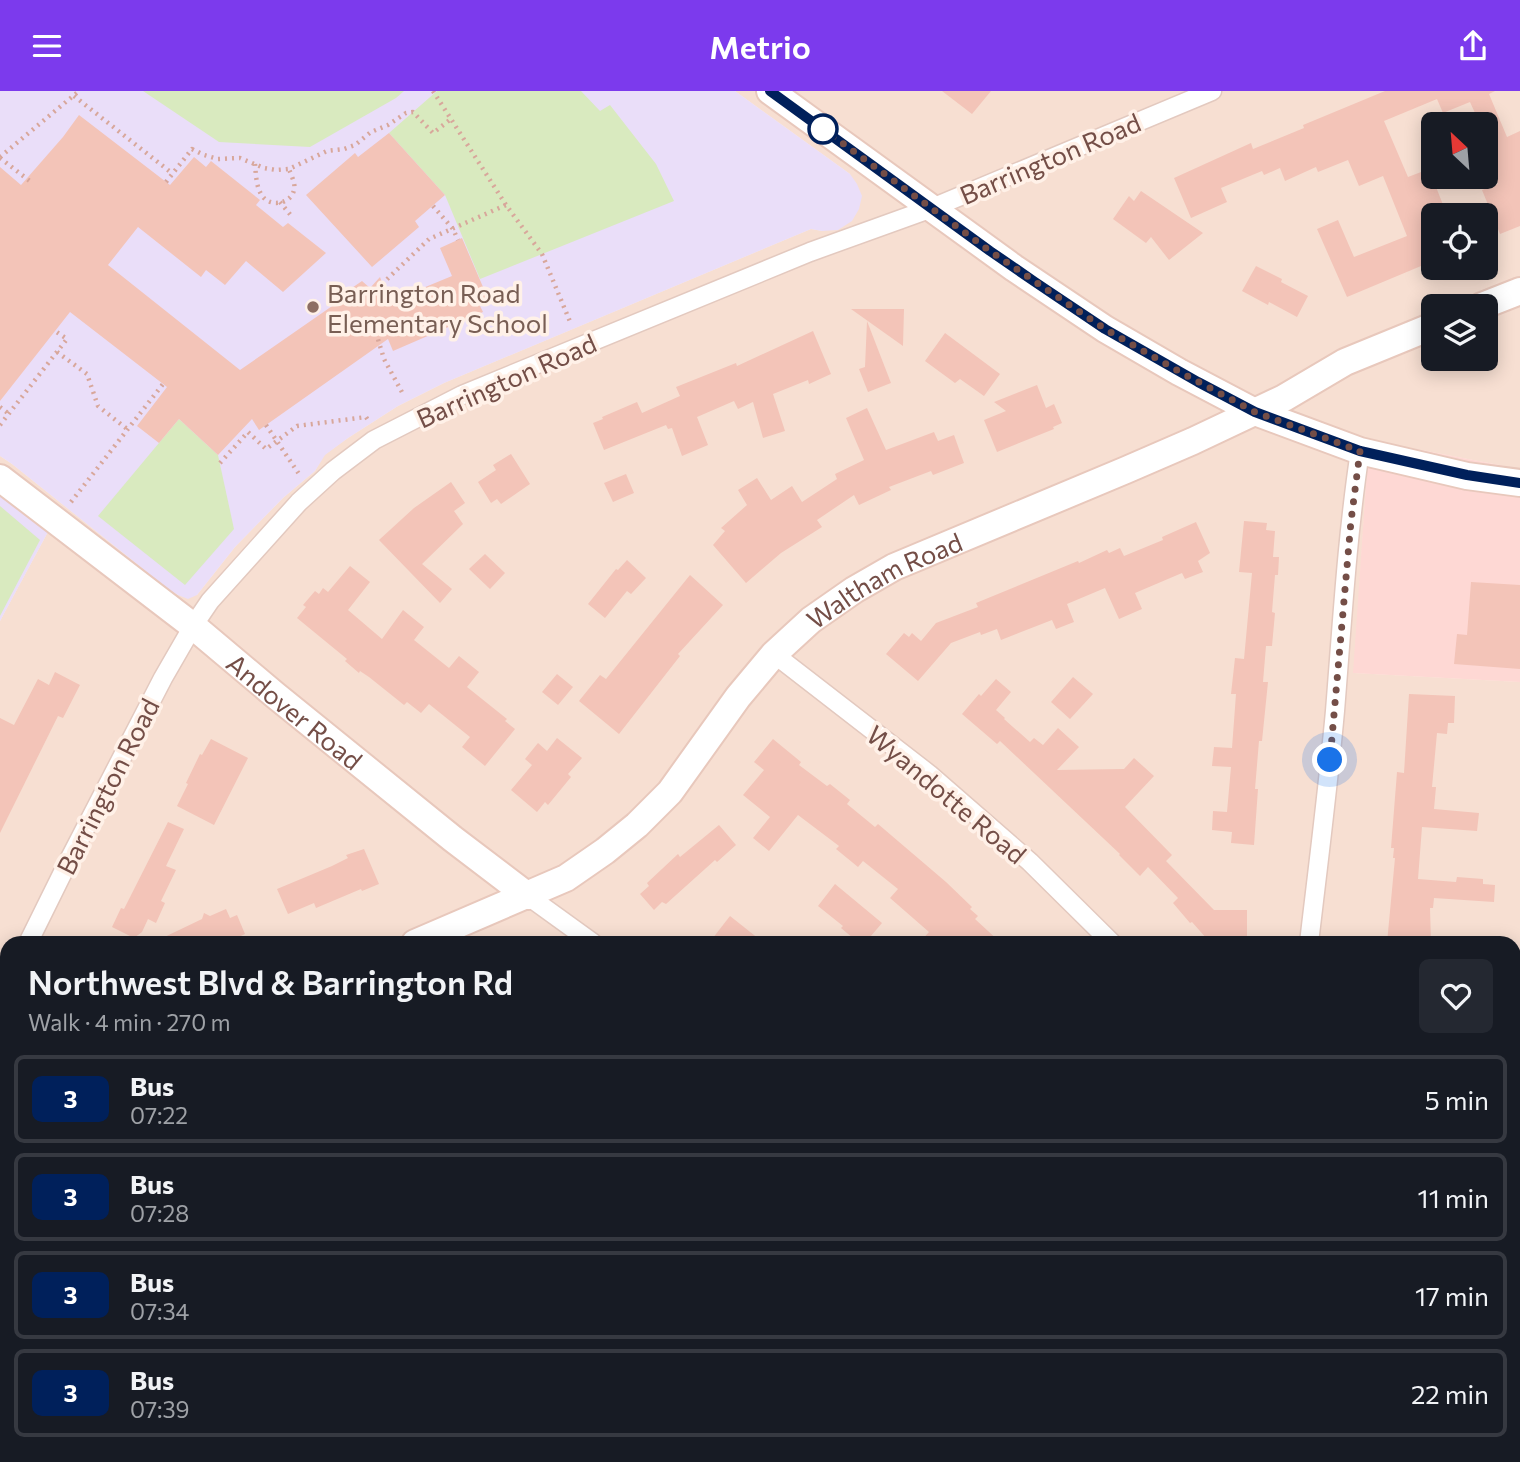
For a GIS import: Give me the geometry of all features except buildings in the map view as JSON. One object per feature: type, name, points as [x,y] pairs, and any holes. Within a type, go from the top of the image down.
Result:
[{"type":"street","points":[[770,91],[990,251],[1105,329],[1255,412],[1360,451],[1467,475],[1520,483]]},
{"type":"street","name":"Barrington Road","points":[[31,936],[151,701],[212,597],[299,502],[333,471],[374,440],[462,395],[810,252],[932,208],[1212,91]]},
{"type":"street","points":[[1498,300],[1520,291]]},
{"type":"street","name":"Waltham Road","points":[[432,936],[528,896],[572,874],[626,834],[670,792],[737,697],[774,654],[811,620],[853,590],[894,567],[1126,470],[1255,412],[1345,362],[1421,331]]},
{"type":"street","points":[[1310,936],[1360,451]]},
{"type":"street","name":"Andover Road","points":[[0,478],[193,626],[453,839],[583,936]]},
{"type":"street","name":"Wyandotte Road","points":[[774,654],[929,774],[1030,862],[1105,936]]},
{"type":"path","points":[[31,182],[0,157],[79,91]]},
{"type":"path","points":[[433,91],[506,205],[542,254],[571,324]]},
{"type":"path","points":[[74,96],[173,174]]},
{"type":"path","points":[[166,182],[192,149],[218,159],[240,158],[264,168],[289,169],[327,151],[355,145],[371,132],[406,113],[413,112],[433,133],[451,119]]},
{"type":"path","points":[[256,165],[257,182],[263,197],[269,202],[280,202],[291,197],[294,183],[289,169]]},
{"type":"path","points":[[280,202],[293,218]]},
{"type":"path","points":[[382,283],[429,239],[506,205]]},
{"type":"path","points":[[433,206],[453,229],[458,240]]},
{"type":"path","points":[[374,326],[384,359],[403,394]]},
{"type":"path","points":[[0,425],[67,339],[55,331]]},
{"type":"path","points":[[57,352],[87,374],[98,406],[127,429]]},
{"type":"path","points":[[70,503],[163,384]]},
{"type":"path","points":[[0,407],[9,414]]},
{"type":"path","points":[[220,463],[248,432],[266,449],[297,426],[366,417],[368,420]]},
{"type":"path","points":[[266,425],[299,474]]},
{"type":"shaded area","name":"Barrington Road Elementary School","points":[[0,91],[735,91],[850,174],[862,196],[852,221],[838,230],[811,229],[444,383],[398,406],[325,455],[315,471],[283,498],[235,547],[197,595],[188,599],[167,588],[0,456]]},
{"type":"shaded area","points":[[735,91],[1520,91],[1520,469],[1369,440],[1354,673],[1520,682],[1520,936],[0,936],[0,621],[49,530],[0,495],[0,456],[167,588],[178,595],[197,595],[235,547],[283,498],[315,471],[324,455],[398,406],[444,383],[811,229],[822,231],[850,174]]},
{"type":"shaded area","points":[[1369,440],[1520,469],[1520,682],[1353,673]]},
{"type":"shaded area","points":[[0,495],[49,530],[0,621]]},
{"type":"green space","points":[[143,91],[404,91],[310,147],[219,142]]},
{"type":"green space","points":[[437,91],[581,91],[600,111],[610,105],[656,164],[674,201],[480,279],[445,195],[389,133]]},
{"type":"green space","points":[[179,419],[218,455],[234,529],[185,585],[98,516]]},
{"type":"green space","points":[[0,506],[40,540],[0,616]]},
{"type":"bus line","name":"3","points":[[770,91],[990,251],[1105,329],[1255,412],[1360,451],[1467,475],[1520,483]]},
{"type":"place","name":"Barrington Road Elementary School","points":[[313,307]]},
{"type":"route","points":[[823,129],[990,251],[1105,329],[1255,412],[1360,451],[1351,521],[1330,760]]}]
